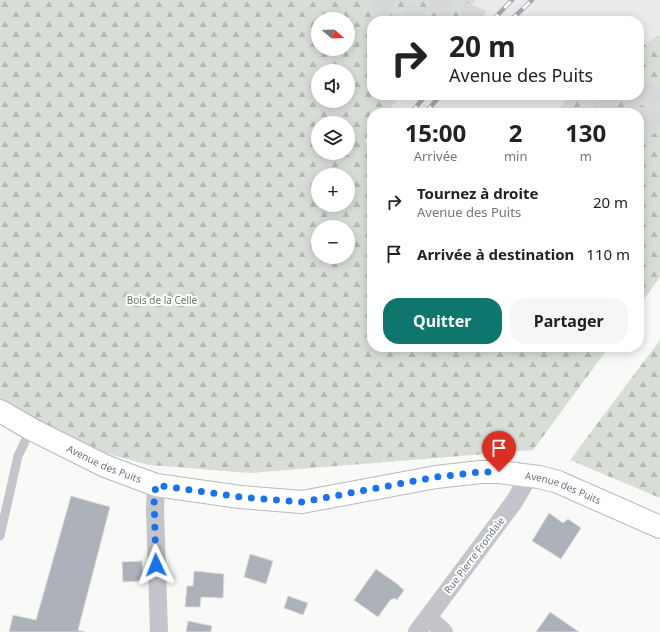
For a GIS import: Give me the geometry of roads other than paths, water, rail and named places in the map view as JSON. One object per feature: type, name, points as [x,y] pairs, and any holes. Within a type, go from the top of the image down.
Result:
[{"type":"street","name":"Avenue des Puits","points":[[0,411],[31,429],[105,466],[156,485],[240,497],[302,502],[436,477],[481,472],[499,472],[539,477],[558,482],[660,527]]},
{"type":"street","name":"Rue Pierre Frondaie","points":[[417,632],[514,502],[529,476]]},
{"type":"street","points":[[156,485],[154,510],[158,626]]},
{"type":"street","points":[[428,617],[444,632]]},
{"type":"lane","points":[[0,536],[18,456],[31,429]]},
{"type":"tunnel","points":[[373,0],[413,16]]},
{"type":"tunnel","points":[[431,0],[470,16]]},
{"type":"tunnel","points":[[644,94],[660,102]]},
{"type":"tunnel","points":[[609,100],[624,108]]},
{"type":"tunnel","points":[[644,118],[660,126]]},
{"type":"railway","points":[[497,16],[512,0]]},
{"type":"railway","points":[[515,16],[532,0]]},
{"type":"railway","points":[[415,108],[422,100]]},
{"type":"railway","points":[[429,108],[437,100]]},
{"type":"park label","name":"Bois de la Celle","points":[[162,300]]}]
